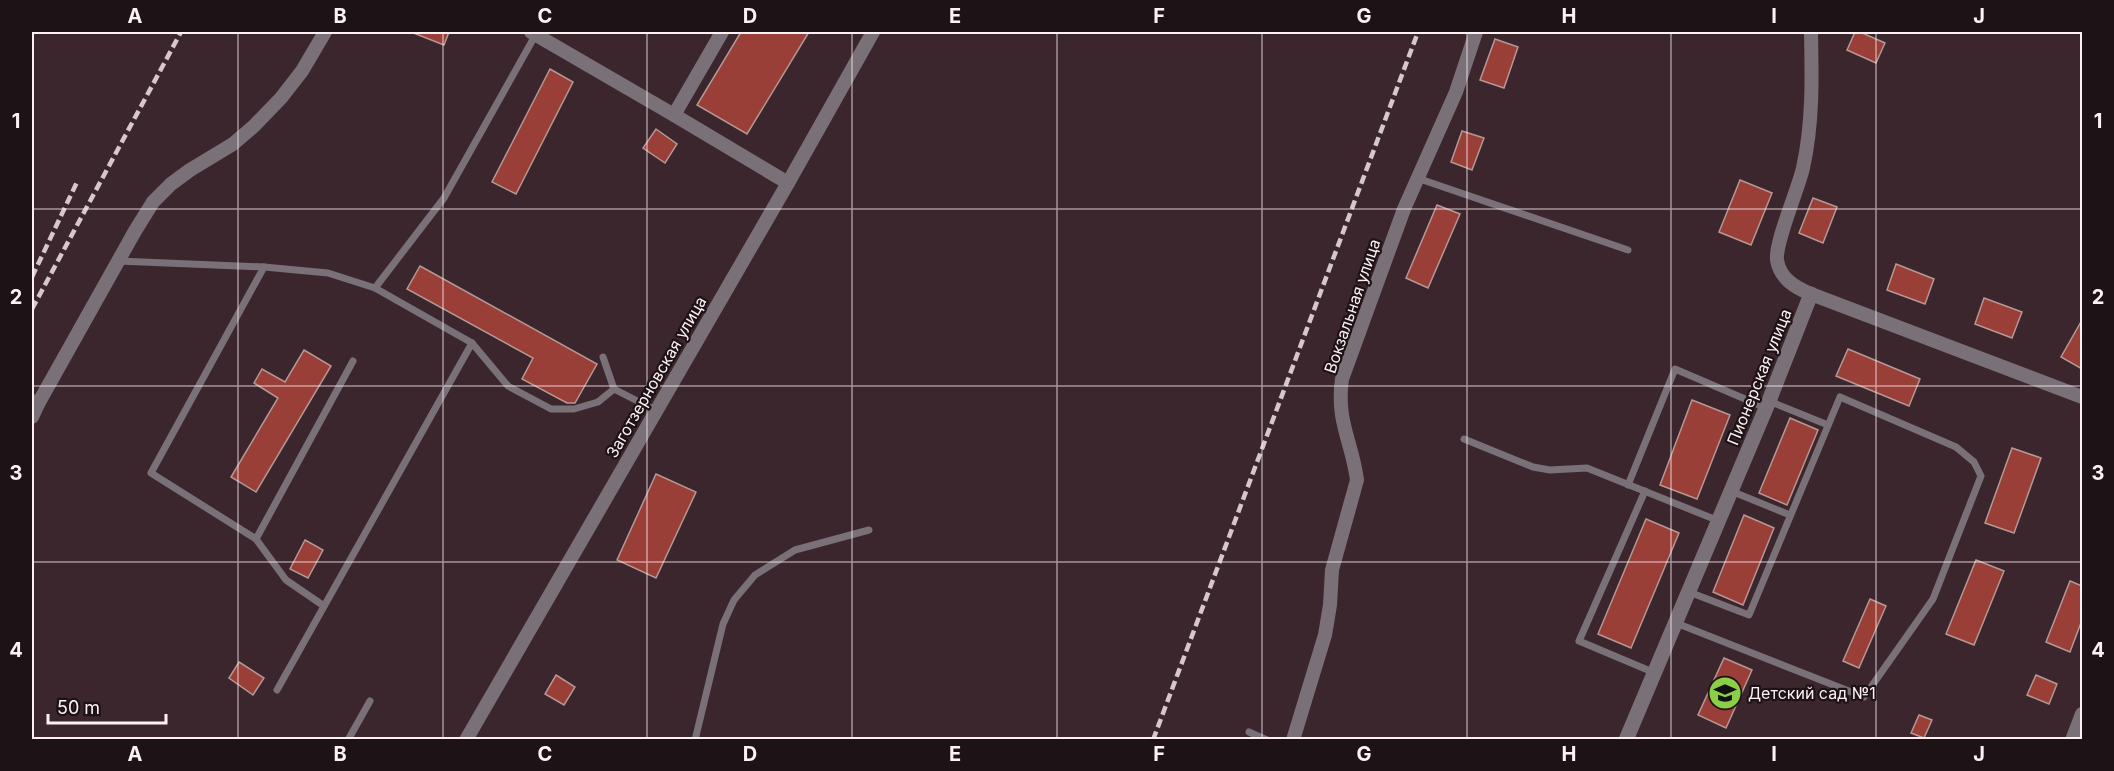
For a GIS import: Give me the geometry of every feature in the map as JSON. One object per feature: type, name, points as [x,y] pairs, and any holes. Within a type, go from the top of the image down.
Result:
[{"type":"street","points":[[34,407],[153,202],[171,184],[233,144],[254,126],[281,98],[302,71],[325,32]]},
{"type":"street","points":[[674,115],[722,32]]},
{"type":"street","name":"Заготзерновская улица","points":[[466,740],[873,32]]},
{"type":"street","name":"Вокзальная улица","points":[[1293,740],[1325,635],[1332,570],[1357,480],[1342,421],[1339,400],[1342,380],[1404,209],[1456,92],[1476,32]]},
{"type":"street","points":[[1811,32],[1812,104],[1808,141],[1803,171],[1780,240],[1777,260],[1784,277],[1796,288],[1811,294]]},
{"type":"street","points":[[534,33],[788,183]]},
{"type":"street","name":"Пионерская улица","points":[[1626,740],[1768,405],[1811,294],[2082,397]]},
{"type":"street","points":[[2072,740],[2082,714]]},
{"type":"lane","points":[[375,288],[444,198],[534,33]]},
{"type":"lane","points":[[1418,178],[1628,250]]},
{"type":"lane","points":[[118,261],[264,267],[328,273],[375,288],[472,342],[508,386],[551,409],[574,409],[598,402],[614,389]]},
{"type":"lane","points":[[264,267],[151,473],[256,539],[286,580],[324,606]]},
{"type":"lane","points":[[277,690],[472,342]]},
{"type":"lane","points":[[603,357],[614,389],[655,410]]},
{"type":"lane","points":[[256,539],[353,361]]},
{"type":"lane","points":[[1628,484],[1675,369],[1768,405],[1828,425]]},
{"type":"lane","points":[[1676,623],[1864,697],[1933,599],[1981,476],[1974,462],[1956,447],[1840,397],[1749,615],[1689,592]]},
{"type":"lane","points":[[1464,440],[1533,467],[1550,470],[1587,468],[1719,521]]},
{"type":"lane","points":[[1645,491],[1580,641],[1655,673]]},
{"type":"lane","points":[[1731,491],[1790,514]]},
{"type":"lane","points":[[695,740],[723,624],[734,600],[755,575],[795,550],[869,530]]},
{"type":"lane","points":[[348,740],[370,701]]},
{"type":"lane","points":[[1249,732],[1267,740]]},
{"type":"building","points":[[411,32],[449,32],[444,45]]},
{"type":"building","points":[[741,32],[809,32],[747,134],[697,105]]},
{"type":"building","points":[[1855,32],[1885,43],[1876,63],[1847,50]]},
{"type":"building","points":[[1495,39],[1518,47],[1504,88],[1480,80]]},
{"type":"building","points":[[550,69],[573,82],[516,194],[492,182]]},
{"type":"building","points":[[656,129],[677,144],[665,163],[643,148]]},
{"type":"building","points":[[1462,131],[1484,138],[1472,170],[1451,162]]},
{"type":"building","points":[[1740,180],[1772,193],[1751,245],[1719,232]]},
{"type":"building","points":[[1813,198],[1837,207],[1823,243],[1799,233]]},
{"type":"building","points":[[1437,205],[1460,214],[1428,288],[1406,278]]},
{"type":"building","points":[[1896,264],[1934,279],[1925,304],[1887,290]]},
{"type":"building","points":[[420,266],[597,364],[575,403],[567,403],[522,379],[533,358],[407,289]]},
{"type":"building","points":[[1984,298],[2022,312],[2012,338],[1975,324]]},
{"type":"building","points":[[2082,320],[2082,369],[2061,357]]},
{"type":"building","points":[[1848,349],[1920,379],[1909,406],[1836,376]]},
{"type":"building","points":[[304,350],[331,366],[256,492],[231,477],[278,398],[254,383],[262,369],[285,382]]},
{"type":"building","points":[[1692,400],[1730,415],[1697,499],[1660,485]]},
{"type":"building","points":[[1790,418],[1818,430],[1787,505],[1759,493]]},
{"type":"building","points":[[2012,448],[2041,458],[2014,533],[1985,523]]},
{"type":"building","points":[[656,474],[696,492],[656,578],[617,560]]},
{"type":"building","points":[[1744,515],[1774,528],[1743,605],[1713,592]]},
{"type":"building","points":[[1646,519],[1679,533],[1631,648],[1598,634]]},
{"type":"building","points":[[305,540],[323,550],[308,578],[290,569]]},
{"type":"building","points":[[1976,560],[2004,571],[1974,645],[1946,634]]},
{"type":"building","points":[[2070,581],[2082,586],[2082,620],[2070,652],[2046,642]]},
{"type":"building","points":[[1870,599],[1886,606],[1859,668],[1843,661]]},
{"type":"building","name":"Детский сад №1","points":[[1724,658],[1752,670],[1726,728],[1698,715]]},
{"type":"building","points":[[239,662],[264,678],[253,695],[229,678]]},
{"type":"building","points":[[556,675],[575,687],[564,705],[545,694]]},
{"type":"building","points":[[2036,675],[2057,684],[2049,704],[2027,695]]},
{"type":"building","points":[[1919,715],[1932,720],[1924,738],[1911,733]]},
{"type":"railway","points":[[32,309],[181,32]]},
{"type":"railway","points":[[1153,740],[1418,32]]},
{"type":"railway","points":[[32,277],[78,180]]},
{"type":"place","name":"Детский сад №1","points":[[1725,693]]}]
